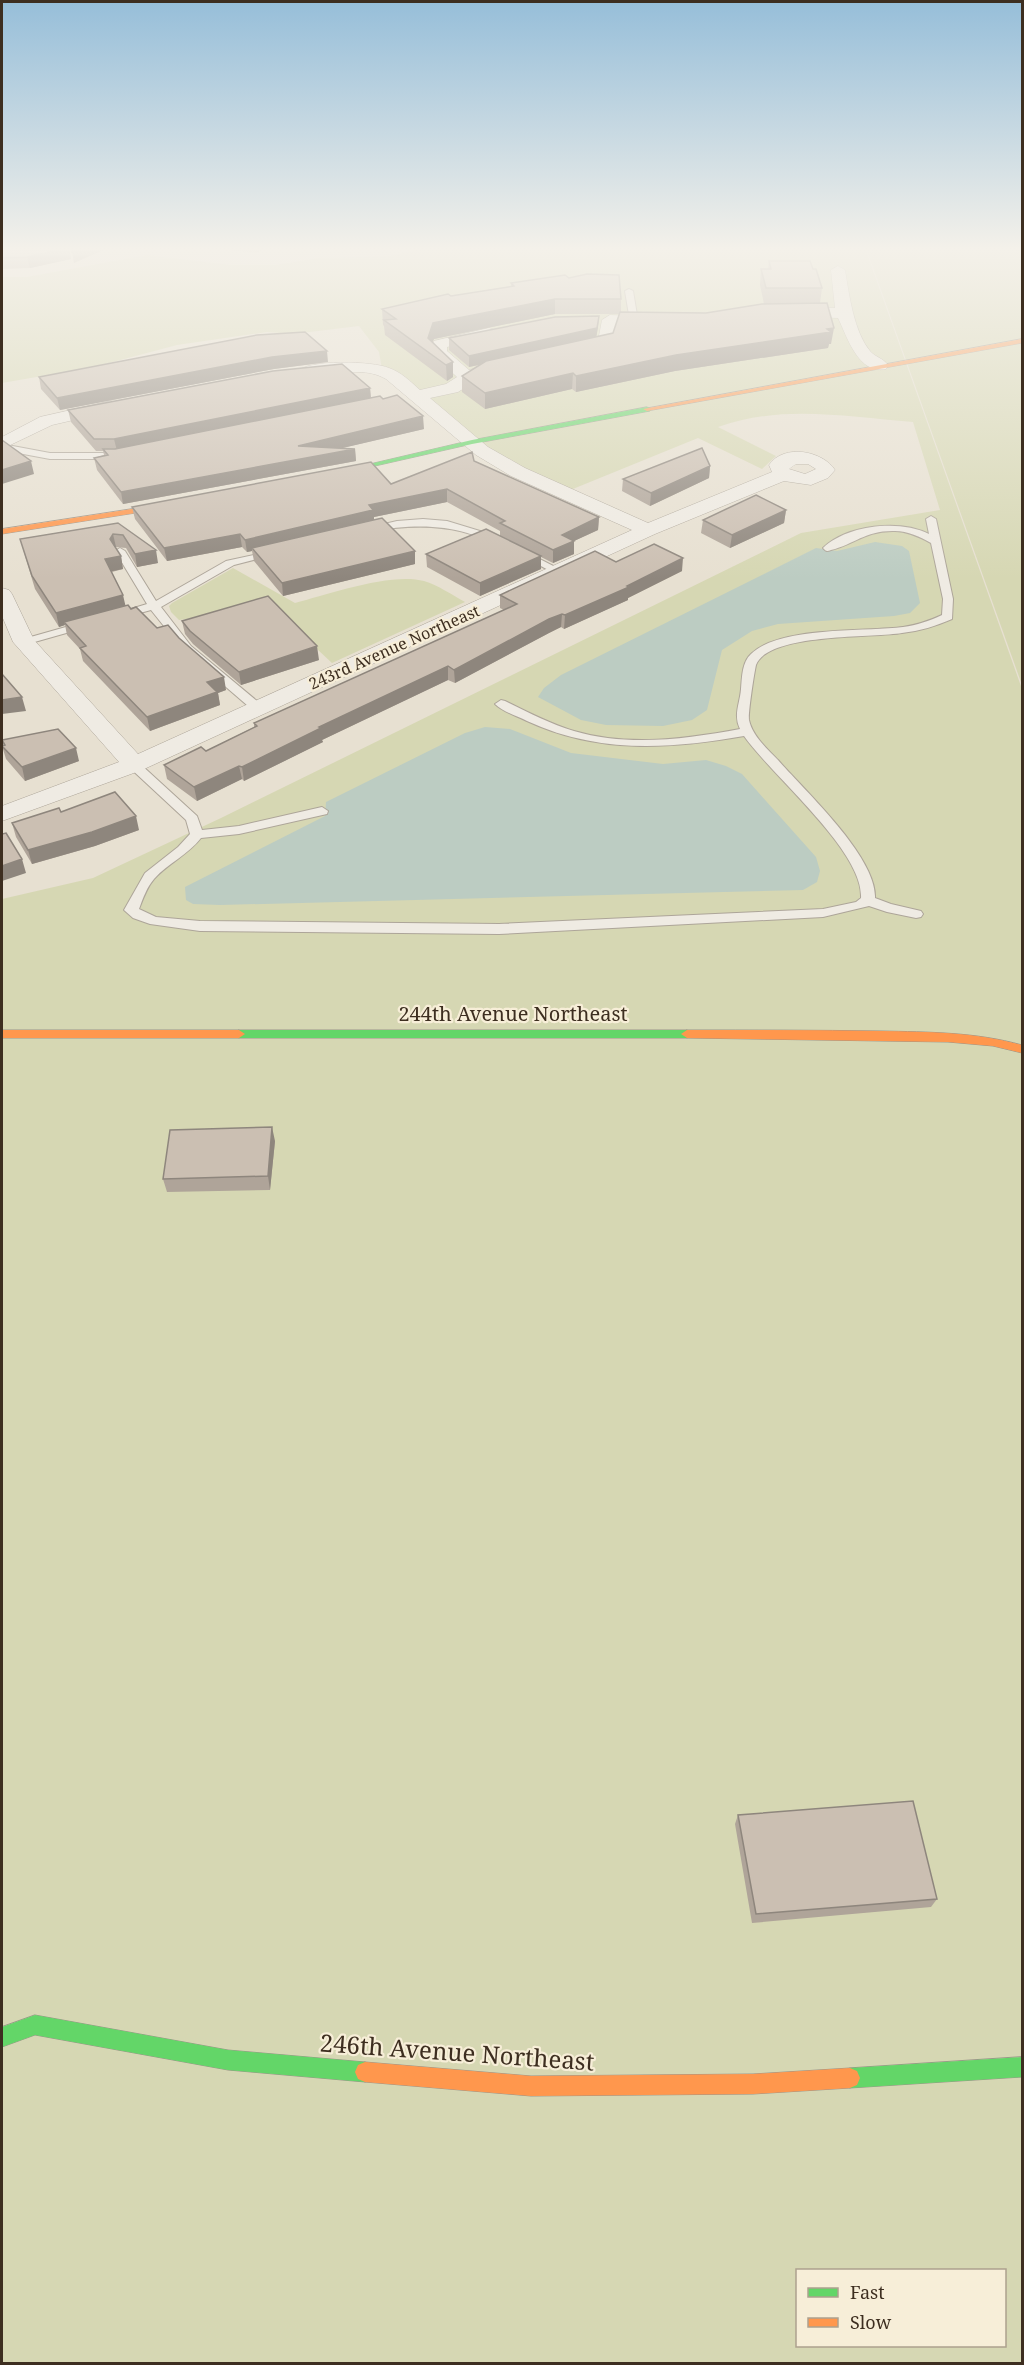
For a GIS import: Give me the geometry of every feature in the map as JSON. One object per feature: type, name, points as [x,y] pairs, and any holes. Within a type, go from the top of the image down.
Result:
[{"type":"street","points":[[445,358],[468,378]]},
{"type":"street","points":[[870,358],[880,365]]},
{"type":"street","points":[[312,478],[472,442],[920,358]]},
{"type":"street","points":[[411,397],[452,388],[480,371],[514,364]]},
{"type":"street","points":[[285,375],[360,366],[379,367],[392,375],[411,397],[472,442],[518,472],[648,530]]},
{"type":"street","points":[[2,445],[46,421],[124,404]]},
{"type":"street","name":"243rd Avenue Northeast","points":[[2,814],[134,765],[648,530],[784,474]]},
{"type":"street","points":[[2,532],[189,502]]},
{"type":"street","points":[[2,594],[24,642],[134,765]]},
{"type":"street","points":[[2,648],[24,642]]},
{"type":"street","name":"244th Avenue Northeast","points":[[2,1034],[831,1034],[947,1038],[1007,1044],[1023,1048]]},
{"type":"street","name":"246th Avenue Northeast","points":[[2,2037],[35,2025],[228,2060],[531,2086],[753,2084],[1023,2067]]},
{"type":"lane","points":[[2,445],[50,456],[82,457],[126,454]]},
{"type":"lane","points":[[322,811],[239,830],[198,834],[191,844],[152,873],[131,910],[139,916],[166,923],[200,926],[499,929],[824,913],[860,906],[868,900],[870,893],[859,867],[845,844],[768,757],[744,725],[743,714],[750,666],[756,655],[781,642],[801,638],[912,630],[939,623],[948,617],[948,599],[931,519]]},
{"type":"lane","points":[[360,531],[416,521],[457,525],[477,530],[560,572]]},
{"type":"lane","points":[[828,548],[864,532],[890,527],[915,530],[936,542]]},
{"type":"lane","points":[[24,642],[154,606],[231,563],[280,550]]},
{"type":"lane","points":[[120,551],[154,606],[187,648],[259,709]]},
{"type":"lane","points":[[501,704],[554,729],[609,741],[658,744],[689,742],[749,731]]},
{"type":"lane","points":[[134,765],[192,819],[198,834]]},
{"type":"lane","points":[[868,900],[887,908],[916,914]]},
{"type":"green space","points":[[2,358],[127,358],[94,367],[2,383]]},
{"type":"green space","points":[[380,358],[904,358],[1022,689],[1022,2363],[2,2363],[2,899],[93,878],[221,818],[801,533],[940,510],[913,422],[815,414],[766,416],[742,420],[718,427],[776,456],[762,469],[698,438],[563,493],[518,472],[382,369]]},
{"type":"green space","points":[[905,358],[1022,358],[1022,685]]},
{"type":"green space","points":[[233,568],[295,603],[360,585],[395,579],[424,581],[465,602],[332,663],[272,607],[179,620],[171,612],[169,606],[172,603]]},
{"type":"shaded area","points":[[875,542],[902,546],[909,551],[920,603],[910,613],[778,624],[752,631],[722,650],[707,710],[692,720],[663,726],[606,725],[581,720],[538,697],[544,688],[561,675],[816,548],[837,551]]},
{"type":"shaded area","points":[[485,727],[510,729],[571,753],[663,764],[706,760],[726,766],[742,774],[816,857],[820,871],[817,882],[803,890],[220,905],[193,904],[186,900],[185,887],[325,816],[326,802],[465,733]]},
{"type":"building","points":[[136,358],[265,358],[57,398],[39,377]]},
{"type":"building","points":[[437,358],[449,358],[453,362],[446,365]]},
{"type":"building","points":[[498,358],[660,358],[576,376],[573,373],[485,393],[462,376],[486,361]]},
{"type":"building","points":[[342,364],[370,388],[114,439],[94,439],[68,410],[273,371]]},
{"type":"building","points":[[397,395],[423,416],[298,446],[355,449],[121,492],[94,458],[108,455],[103,449],[115,449],[380,396],[383,399]]},
{"type":"building","points":[[2,440],[31,461],[2,470]]},
{"type":"building","points":[[702,448],[710,466],[651,493],[623,479]]},
{"type":"building","points":[[472,452],[474,461],[599,517],[562,535],[574,541],[553,550],[500,523],[505,521],[447,489],[369,505],[373,510],[245,540],[240,534],[164,548],[132,507],[371,462],[391,484]]},
{"type":"building","points":[[756,495],[786,510],[732,535],[703,520]]},
{"type":"building","points":[[382,518],[415,551],[282,583],[252,548]]},
{"type":"building","points":[[118,523],[156,550],[135,554],[123,535],[113,534],[110,539],[121,556],[105,559],[123,595],[56,613],[32,576],[20,539]]},
{"type":"building","points":[[486,529],[541,556],[480,583],[426,554]]},
{"type":"building","points":[[654,544],[683,558],[627,586],[629,587],[565,615],[549,619],[454,670],[448,666],[319,727],[321,728],[242,767],[239,766],[194,787],[164,765],[201,747],[206,751],[257,726],[254,723],[517,604],[500,595],[595,551],[616,562]]},
{"type":"building","points":[[268,596],[317,646],[239,672],[190,631],[182,621]]},
{"type":"building","points":[[128,605],[131,609],[136,607],[157,628],[168,625],[179,638],[224,677],[207,682],[217,692],[147,717],[80,648],[86,646],[64,622]]},
{"type":"building","points":[[2,674],[22,697],[2,700]]},
{"type":"building","points":[[58,729],[76,748],[22,767],[2,746],[5,745],[2,740]]},
{"type":"building","points":[[115,792],[136,816],[92,832],[28,850],[12,823],[59,808],[61,812]]},
{"type":"building","points":[[6,833],[22,859],[2,866],[2,834]]},
{"type":"building","points":[[272,1127],[268,1176],[163,1179],[170,1130]]},
{"type":"building","points":[[913,1801],[937,1899],[756,1914],[738,1815]]},
{"type":"traffic: fast","points":[[331,474],[472,442],[647,409]]},
{"type":"traffic: fast","points":[[239,1034],[687,1034]]},
{"type":"traffic: fast","points":[[2,2037],[35,2025],[228,2060],[365,2072]]},
{"type":"traffic: fast","points":[[850,2078],[1022,2067]]},
{"type":"traffic: slow","points":[[647,409],[926,358]]},
{"type":"traffic: slow","points":[[2,532],[177,504]]},
{"type":"traffic: slow","points":[[2,1034],[239,1034]]},
{"type":"traffic: slow","points":[[687,1034],[948,1038],[993,1042],[1022,1049]]},
{"type":"traffic: slow","points":[[365,2072],[531,2086],[753,2084],[850,2078]]}]
